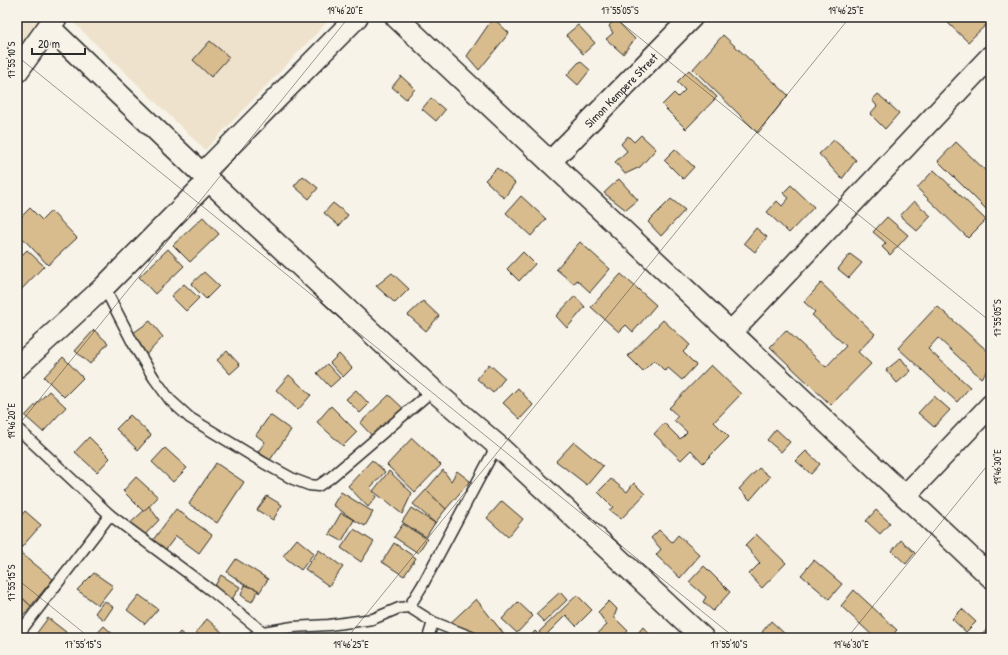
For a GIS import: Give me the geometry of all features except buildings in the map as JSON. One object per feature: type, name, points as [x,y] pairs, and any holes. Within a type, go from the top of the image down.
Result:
[{"type":"main road","points":[[18,68],[53,22]]},
{"type":"street","points":[[17,367],[104,287],[357,17]]},
{"type":"street","points":[[396,17],[991,577]]},
{"type":"street","name":"Simon Kempere Street","points":[[550,162],[692,17]]},
{"type":"street","points":[[53,22],[206,177],[433,390],[497,445],[703,638]]},
{"type":"street","points":[[731,332],[991,56]]},
{"type":"street","points":[[905,496],[991,405]]},
{"type":"lane","points":[[104,287],[135,347],[154,378],[170,400],[190,418],[264,464],[293,479],[309,485],[318,486],[330,478],[433,390]]},
{"type":"lane","points":[[17,428],[110,515],[212,591],[265,635]]},
{"type":"lane","points":[[409,607],[422,586],[497,445]]},
{"type":"lane","points":[[17,636],[110,515]]},
{"type":"lane","points":[[251,638],[293,627],[329,625],[373,619],[398,608],[409,607],[432,622],[474,638]]},
{"type":"lane","points":[[428,638],[432,622]]},
{"type":"shaded area","points":[[17,17],[55,17],[17,66]]},
{"type":"shaded area","points":[[68,17],[332,17],[205,150]]}]
